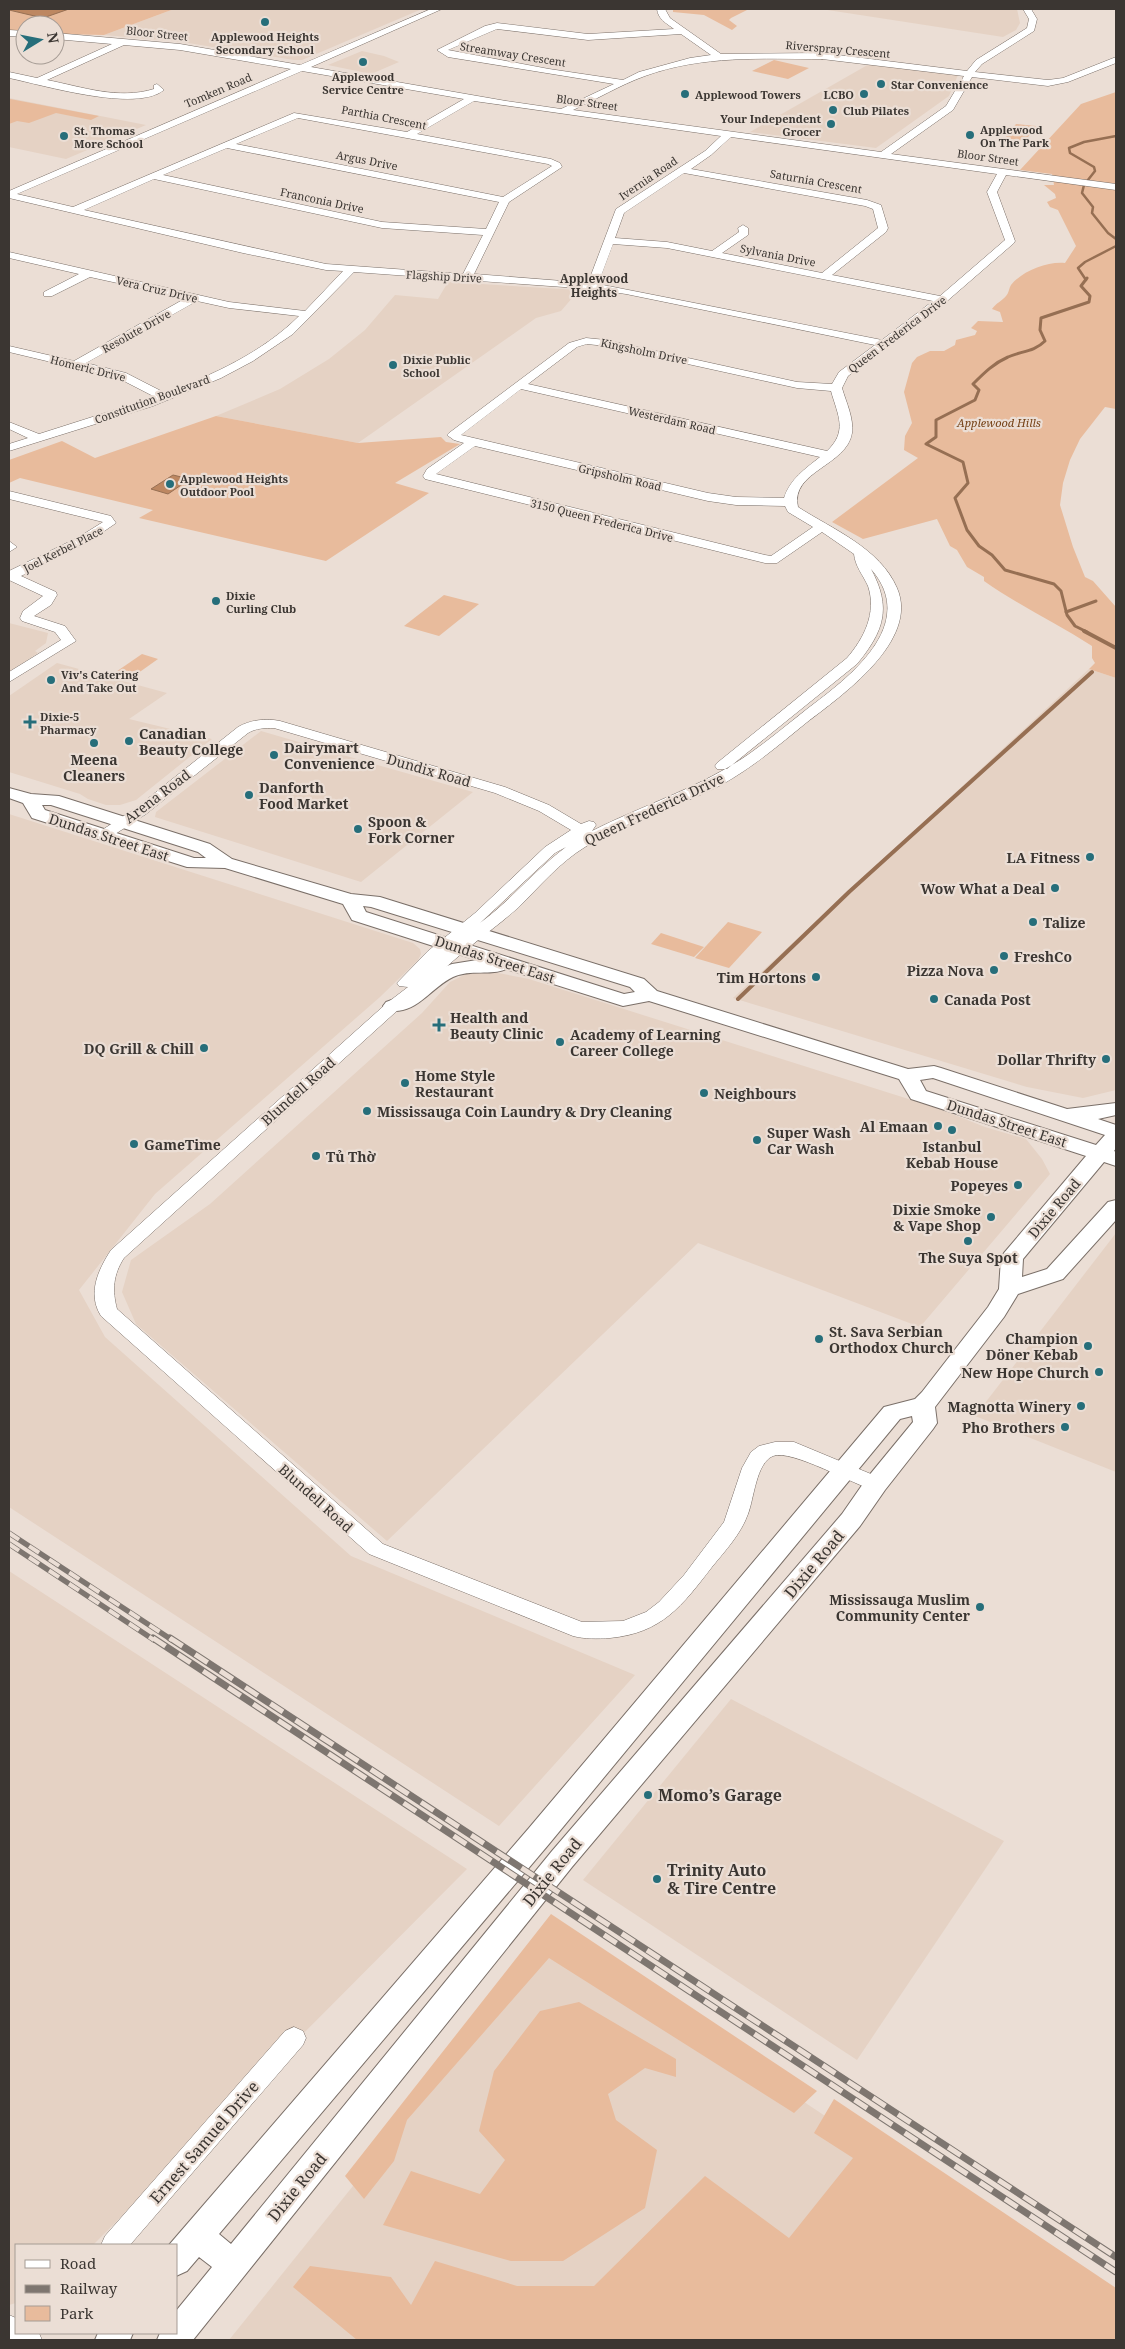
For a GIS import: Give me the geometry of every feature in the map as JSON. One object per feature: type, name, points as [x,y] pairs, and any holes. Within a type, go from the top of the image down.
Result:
[{"type":"main road","name":"Dundas Street East","points":[[9,793],[30,799],[53,800],[204,848],[226,863]]},
{"type":"main road","name":"Dundas Street East","points":[[30,799],[38,814],[193,863],[226,863],[350,900],[373,901],[637,983],[650,995],[907,1075],[934,1072],[1116,1133]]},
{"type":"main road","name":"Dundas Street East","points":[[350,900],[359,916],[623,1000],[650,995]]},
{"type":"main road","points":[[388,1011],[411,1002],[439,977],[461,968],[494,966],[542,974]]},
{"type":"main road","name":"Dundas Street East","points":[[907,1075],[918,1094],[1108,1157]]},
{"type":"main road","points":[[1057,1113],[1096,1114],[1116,1109]]},
{"type":"main road","name":"Dixie Road","points":[[178,2334],[562,1859],[851,1520],[876,1484],[925,1423],[923,1405],[996,1312],[1010,1289],[1012,1258],[1076,1182],[1108,1157],[1116,1133]]},
{"type":"main road","points":[[1041,1134],[1069,1158],[1076,1182]]},
{"type":"main road","points":[[1010,1289],[1055,1274],[1116,1208]]},
{"type":"main road","points":[[178,2259],[532,1844],[892,1413],[923,1405]]},
{"type":"main road","points":[[197,2236],[234,2265]]},
{"type":"street","name":"Tomken Road","points":[[9,195],[299,67],[438,9]]},
{"type":"street","points":[[661,9],[664,16],[719,57]]},
{"type":"street","points":[[882,155],[950,108],[979,62],[1031,29],[1033,19],[1027,9]]},
{"type":"street","name":"Streamway Crescent","points":[[622,82],[549,72],[448,54],[441,50],[488,28],[497,26],[588,37],[683,31]]},
{"type":"street","name":"Bloor Street","points":[[65,37],[207,51],[562,112],[1116,186]]},
{"type":"street","points":[[40,80],[123,42]]},
{"type":"street","name":"Riverspray Crescent","points":[[562,112],[622,82],[664,67],[719,57],[822,56],[1053,83],[1088,72],[1116,60]]},
{"type":"street","points":[[9,75],[127,97],[150,94],[158,90],[157,87]]},
{"type":"street","points":[[409,135],[473,98]]},
{"type":"street","name":"Parthia Crescent","points":[[74,210],[296,115],[551,162],[557,165],[557,167],[505,200]]},
{"type":"street","name":"Ivernia Road","points":[[592,286],[620,211],[708,153],[729,134]]},
{"type":"street","name":"Argus Drive","points":[[225,145],[505,200]]},
{"type":"street","name":"Saturnia Crescent","points":[[682,170],[867,203],[877,207],[883,228],[881,232],[823,277]]},
{"type":"street","name":"Queen Frederica Drive","points":[[836,388],[843,374],[942,300],[1010,240],[992,192],[1003,171]]},
{"type":"street","name":"Franconia Drive","points":[[152,176],[382,225],[489,232]]},
{"type":"street","name":"Flagship Drive","points":[[9,195],[242,250],[350,270],[592,286],[645,294],[882,343]]},
{"type":"street","points":[[467,277],[505,200]]},
{"type":"street","points":[[714,254],[744,233],[743,228]]},
{"type":"street","name":"Sylvania Drive","points":[[608,241],[667,245],[942,300]]},
{"type":"street","name":"Vera Cruz Drive","points":[[9,255],[245,308],[306,314]]},
{"type":"street","name":"Constitution Boulevard","points":[[9,448],[164,397],[198,384],[248,360],[281,338],[350,270]]},
{"type":"street","points":[[48,294],[89,273]]},
{"type":"street","name":"Resolute Drive","points":[[76,364],[196,297]]},
{"type":"street","name":"Kingsholm Drive","points":[[454,437],[454,432],[573,344],[586,340],[804,386],[836,388]]},
{"type":"street","name":"Homeric Drive","points":[[9,349],[128,377],[164,397]]},
{"type":"street","name":"Westerdam Road","points":[[517,386],[828,455]]},
{"type":"street","points":[[788,502],[789,493],[796,484],[844,440],[847,430],[836,388]]},
{"type":"street","points":[[9,425],[37,438]]},
{"type":"street","name":"Gripsholm Road","points":[[454,437],[708,497],[736,501],[788,502]]},
{"type":"street","name":"3150 Queen Frederica Drive","points":[[473,442],[431,472],[429,476],[765,560],[773,560],[821,527]]},
{"type":"street","name":"Joel Kerbel Place","points":[[9,504],[15,496],[107,519],[110,523],[83,540],[10,575]]},
{"type":"street","name":"Queen Frederica Drive","points":[[453,946],[472,931],[550,850],[586,833],[684,797],[746,764],[849,683],[879,650],[887,634],[893,614],[894,601],[891,588],[877,564],[860,554],[844,540],[792,509],[788,502]]},
{"type":"street","name":"Joel Kerbel Place","points":[[9,678],[69,641],[60,628],[27,618],[28,614],[46,602],[51,595],[10,575]]},
{"type":"street","name":"Dundix Road","points":[[259,724],[276,724],[500,790],[544,808],[586,833]]},
{"type":"street","name":"Arena Road","points":[[104,835],[243,730],[250,725],[259,724]]},
{"type":"street","name":"Blundell Road","points":[[453,946],[408,996],[388,1011],[117,1254],[104,1273],[102,1291],[108,1312],[376,1549],[580,1630],[607,1632],[628,1629],[648,1622],[677,1600],[734,1524],[756,1461],[763,1453],[781,1448],[794,1449],[845,1469],[876,1484]]},
{"type":"street","name":"Ernest Samuel Drive","points":[[115,2244],[294,2038]]},
{"type":"shaded area","points":[[69,9],[52,15],[30,15],[9,10]]},
{"type":"shaded area","name":"Applewood Heights Secondary School","points":[[174,9],[422,9],[302,60],[182,42],[104,35]]},
{"type":"shaded area","points":[[821,9],[1017,9],[1020,23],[1016,30],[1003,37]]},
{"type":"shaded area","points":[[362,51],[399,62],[371,74],[328,65]]},
{"type":"shaded area","points":[[871,63],[958,75],[949,96],[876,148],[750,132]]},
{"type":"shaded area","name":"St. Thomas More School","points":[[9,98],[146,125],[66,159],[9,147]]},
{"type":"shaded area","name":"Dixie Public School","points":[[448,282],[579,290],[561,311],[536,318],[358,443],[216,416],[280,389],[329,359],[365,330],[395,295],[438,299]]},
{"type":"shaded area","name":"Applewood Heights Outdoor Pool","points":[[173,475],[190,479],[168,494],[151,489]]},
{"type":"shaded area","points":[[9,623],[48,633],[46,643],[35,651],[38,653],[9,672]]},
{"type":"shaded area","points":[[57,663],[167,693],[129,719],[212,739],[136,800],[120,805],[106,805],[80,794],[9,772],[9,696]]},
{"type":"shaded area","points":[[1089,669],[1116,678],[1116,1090],[1083,1098],[1027,1087],[733,998]]},
{"type":"shaded area","points":[[261,731],[473,792],[361,882],[155,817],[156,812]]},
{"type":"shaded area","points":[[9,814],[413,943],[420,949],[421,954],[418,960],[380,997],[155,1194],[79,1290],[105,1337],[351,1556],[635,1675],[499,1826],[9,1507]]},
{"type":"shaded area","points":[[493,972],[529,979],[937,1108],[985,1127],[1026,1139],[1042,1159],[1050,1174],[920,1327],[698,1243],[387,1541],[136,1324],[122,1292],[131,1260],[210,1204],[422,1013],[450,982],[466,974]]},
{"type":"shaded area","points":[[1116,1233],[1116,1472],[975,1416]]},
{"type":"shaded area","points":[[9,1571],[467,1869],[94,2244],[15,2244],[15,2303],[9,2305]]},
{"type":"shaded area","points":[[731,1699],[1004,1841],[857,2060],[583,1880]]},
{"type":"shaded area","points":[[555,1935],[1116,2311],[1116,2340],[229,2340]]},
{"type":"green space","points":[[9,9],[174,9],[104,35],[65,34],[65,15],[15,15],[15,31],[9,30]]},
{"type":"green space","points":[[673,9],[749,9],[729,20],[737,26],[732,30],[704,15],[673,12]]},
{"type":"green space","points":[[774,60],[809,68],[788,79],[752,71]]},
{"type":"green space","name":"Applewood Hills","points":[[1116,92],[1116,409],[1105,407],[1080,439],[1070,460],[1063,483],[1060,505],[1085,577],[1093,581],[1116,607],[1116,678],[1089,669],[1095,663],[1092,658],[1092,646],[997,590],[984,581],[984,577],[967,567],[957,550],[950,546],[937,519],[863,539],[832,522],[918,458],[904,450],[905,436],[912,423],[904,392],[912,363],[917,357],[930,351],[944,351],[955,345],[956,340],[975,335],[977,331],[971,328],[978,321],[1003,322],[1000,312],[992,309],[1007,295],[1011,285],[1016,280],[1028,271],[1043,265],[1065,263],[1076,246],[1058,210],[1050,207],[1047,202],[1056,198],[1055,194],[1044,185],[1054,185],[1052,174],[1020,170],[1081,104]]},
{"type":"green space","points":[[9,99],[99,116],[91,120],[56,113],[29,123],[17,121],[9,124]]},
{"type":"green space","points":[[1016,124],[1036,126],[1025,141],[1005,138]]},
{"type":"green space","points":[[216,416],[358,443],[441,437],[446,442],[460,444],[395,483],[429,493],[326,561],[139,518],[153,510],[20,478],[9,483],[9,460],[62,441],[95,458]]},
{"type":"green space","points":[[444,595],[479,604],[439,636],[404,626]]},
{"type":"green space","points":[[142,654],[158,659],[127,681],[110,676]]},
{"type":"green space","points":[[728,922],[762,932],[729,968],[695,958]]},
{"type":"green space","points":[[661,933],[704,947],[694,957],[651,944]]},
{"type":"green space","points":[[551,1914],[817,2091],[794,2113],[549,1958],[407,2120],[394,2161],[364,2199],[345,2176]]},
{"type":"green space","points":[[579,2002],[676,2059],[676,2077],[645,2068],[608,2094],[616,2120],[657,2150],[645,2208],[563,2261],[511,2261],[383,2225],[411,2171],[480,2194],[505,2160],[479,2131],[494,2071],[540,2011]]},
{"type":"green space","points":[[834,2099],[1116,2288],[1116,2340],[357,2340],[293,2287],[310,2266],[391,2277],[411,2305],[435,2261],[517,2286],[594,2286],[705,2176],[789,2238],[853,2158],[814,2133]]},
{"type":"waterway","points":[[1116,136],[1084,142],[1069,148],[1070,153],[1094,167],[1095,171],[1084,185],[1082,193],[1093,207],[1092,213],[1108,233],[1116,239]]},
{"type":"waterway","points":[[1086,280],[1078,268],[1085,262],[1116,246]]},
{"type":"waterway","points":[[1066,612],[1061,591],[1054,584],[1005,570],[992,555],[979,546],[967,530],[955,498],[968,483],[963,462],[926,444],[936,437],[936,420],[975,400],[979,390],[973,384],[985,372],[1003,359],[1032,349],[1045,341],[1040,330],[1041,318],[1089,302],[1090,296],[1081,286],[1086,280]]},
{"type":"waterway","points":[[1066,612],[1096,601]]},
{"type":"waterway","points":[[1066,612],[1075,626],[1087,632]]},
{"type":"waterway","points":[[1084,631],[1116,648]]},
{"type":"waterway","points":[[738,999],[849,892],[1092,672]]},
{"type":"railway","points":[[9,1533],[172,1640]]},
{"type":"railway","points":[[9,1544],[154,1640]]},
{"type":"railway","points":[[153,1638],[1116,2272]]},
{"type":"railway","points":[[170,1638],[1116,2257]]},
{"type":"place","name":"Applewood Heights Secondary School","points":[[265,22]]},
{"type":"place","name":"Applewood Service Centre","points":[[363,62]]},
{"type":"place","name":"Star Convenience","points":[[881,84]]},
{"type":"place","name":"Applewood Towers","points":[[685,94]]},
{"type":"place","name":"LCBO","points":[[864,94]]},
{"type":"place","name":"Club Pilates","points":[[833,110]]},
{"type":"place","name":"Your Independent Grocer","points":[[831,124]]},
{"type":"place","name":"Applewood On The Park","points":[[970,135]]},
{"type":"place","name":"St. Thomas More School","points":[[64,136]]},
{"type":"place","name":"Dixie Public School","points":[[393,365]]},
{"type":"place","name":"Applewood Heights Outdoor Pool","points":[[170,484]]},
{"type":"place","name":"Dixie Curling Club","points":[[216,601]]},
{"type":"place","name":"Viv's Catering And Take Out","points":[[51,680]]},
{"type":"place","name":"Dixie-5 Pharmacy","points":[[30,722]]},
{"type":"place","name":"Canadian Beauty College","points":[[129,741]]},
{"type":"place","name":"Meena Cleaners","points":[[94,743]]},
{"type":"place","name":"Dairymart Convenience","points":[[274,755]]},
{"type":"place","name":"Danforth Food Market","points":[[249,795]]},
{"type":"place","name":"Spoon & Fork Corner","points":[[358,829]]},
{"type":"place","name":"LA Fitness","points":[[1090,857]]},
{"type":"place","name":"Wow What a Deal","points":[[1055,888]]},
{"type":"place","name":"Talize","points":[[1033,922]]},
{"type":"place","name":"FreshCo","points":[[1004,956]]},
{"type":"place","name":"Pizza Nova","points":[[994,970]]},
{"type":"place","name":"Tim Hortons","points":[[816,977]]},
{"type":"place","name":"Canada Post","points":[[934,999]]},
{"type":"place","name":"Health and Beauty Clinic","points":[[439,1025]]},
{"type":"place","name":"Academy of Learning Career College","points":[[560,1042]]},
{"type":"place","name":"DQ Grill & Chill","points":[[204,1048]]},
{"type":"place","name":"Dollar Thrifty","points":[[1106,1059]]},
{"type":"place","name":"Home Style Restaurant","points":[[405,1083]]},
{"type":"place","name":"Neighbours","points":[[704,1093]]},
{"type":"place","name":"Mississauga Coin Laundry & Dry Cleaning","points":[[367,1111]]},
{"type":"place","name":"Al Emaan","points":[[938,1126]]},
{"type":"place","name":"Istanbul Kebab House","points":[[952,1130]]},
{"type":"place","name":"Super Wash Car Wash","points":[[757,1140]]},
{"type":"place","name":"GameTime","points":[[134,1144]]},
{"type":"place","name":"Tủ Thờ","points":[[316,1156]]},
{"type":"place","name":"Popeyes","points":[[1018,1185]]},
{"type":"place","name":"Dixie Smoke & Vape Shop","points":[[991,1217]]},
{"type":"place","name":"The Suya Spot","points":[[968,1241]]},
{"type":"place","name":"St. Sava Serbian Orthodox Church","points":[[819,1339]]},
{"type":"place","name":"Champion Döner Kebab","points":[[1088,1346]]},
{"type":"place","name":"New Hope Church","points":[[1099,1372]]},
{"type":"place","name":"Magnotta Winery","points":[[1081,1406]]},
{"type":"place","name":"Pho Brothers","points":[[1065,1427]]},
{"type":"place","name":"Mississauga Muslim Community Center","points":[[980,1607]]},
{"type":"place","name":"Momo’s Garage","points":[[648,1795]]},
{"type":"place","name":"Trinity Auto & Tire Centre","points":[[657,1879]]},
{"type":"district","name":"Applewood Heights","points":[[594,285]]}]
